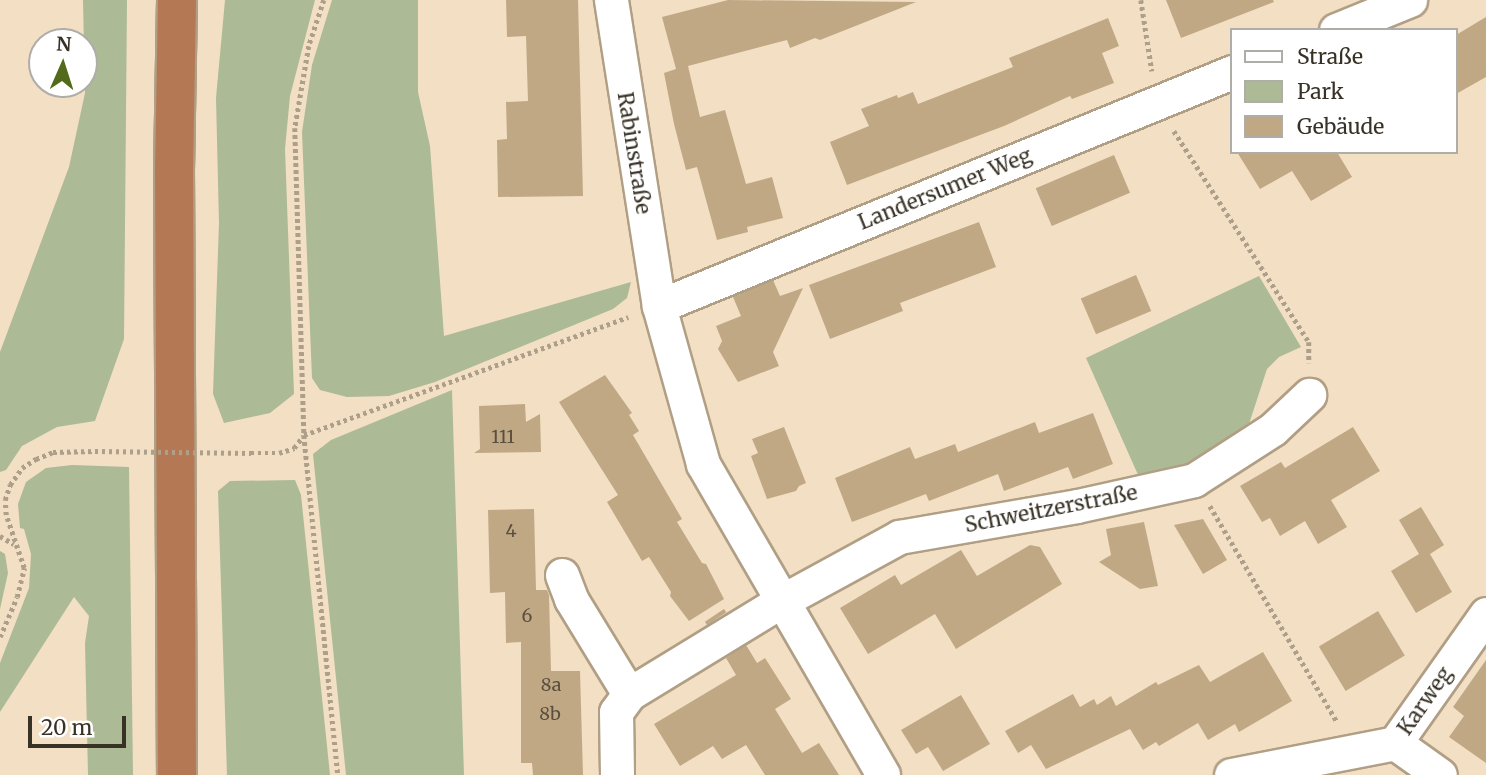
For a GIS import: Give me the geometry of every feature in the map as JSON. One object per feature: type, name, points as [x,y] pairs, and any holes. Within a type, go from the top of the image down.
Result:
[{"type":"highway","points":[[177,0],[174,208],[177,775]]},
{"type":"street","name":"Rabinstraße","points":[[611,0],[659,306]]},
{"type":"street","points":[[1341,28],[1410,0]]},
{"type":"street","name":"Landersumer Weg","points":[[659,306],[1230,73]]},
{"type":"street","points":[[659,306],[703,464],[780,602],[883,775]]},
{"type":"street","name":"Schweitzerstraße","points":[[629,694],[780,602],[899,537],[1077,506],[1194,480],[1273,429],[1309,395]]},
{"type":"street","points":[[562,575],[571,600],[629,694],[615,712],[617,775]]},
{"type":"street","name":"Karweg","points":[[1440,775],[1395,743],[1486,614]]},
{"type":"street","points":[[1231,775],[1355,753],[1395,743]]},
{"type":"path","points":[[324,0],[309,46],[295,128],[304,377],[303,435],[338,775]]},
{"type":"path","points":[[1140,0],[1157,103],[1309,342],[1309,395]]},
{"type":"path","points":[[0,637],[17,597],[24,568],[6,515],[5,500],[10,485],[22,468],[53,452],[279,453],[294,448],[303,435],[459,381],[659,306]]},
{"type":"path","points":[[1194,480],[1355,753]]},
{"type":"path","points":[[0,536],[15,545]]},
{"type":"green space","points":[[83,0],[127,0],[124,339],[95,421],[57,427],[22,446],[6,470],[0,472],[0,352],[69,167],[84,98],[98,98],[98,28],[84,28]]},
{"type":"green space","points":[[225,0],[315,0],[290,96],[285,149],[294,394],[270,413],[224,423],[213,394],[219,223],[216,98]]},
{"type":"green space","points":[[332,0],[418,0],[418,92],[430,146],[444,336],[631,282],[627,298],[613,309],[435,382],[389,396],[347,397],[320,390],[312,378],[302,132],[312,65]]},
{"type":"green space","points":[[1259,276],[1301,347],[1279,357],[1267,369],[1247,430],[1185,469],[1139,477],[1086,358]]},
{"type":"green space","points":[[452,390],[464,775],[346,775],[313,454],[331,440]]},
{"type":"green space","points":[[72,465],[129,467],[133,775],[88,775],[85,643],[89,616],[74,597],[0,712],[0,663],[29,588],[31,554],[24,529],[20,528],[18,504],[26,482],[46,468]]},
{"type":"green space","points":[[295,480],[301,495],[330,775],[227,775],[218,491],[230,481]]},
{"type":"green space","points":[[0,551],[5,554],[8,573],[0,609]]},
{"type":"building","points":[[506,0],[578,0],[583,196],[498,197],[497,140],[507,139],[506,102],[528,101],[526,36],[507,37]]},
{"type":"building","points":[[728,0],[916,2],[820,40],[815,38],[790,48],[787,40],[688,66],[700,117],[725,110],[746,184],[772,177],[783,218],[747,227],[748,232],[717,240],[697,167],[686,170],[674,124],[664,73],[676,69],[662,17]]},
{"type":"building","points":[[1166,0],[1273,0],[1274,2],[1181,38]]},
{"type":"building","points":[[1486,17],[1486,77],[1458,93],[1458,34]]},
{"type":"building","points":[[1108,18],[1119,46],[1102,53],[1114,83],[1072,99],[1070,96],[1004,126],[847,185],[830,142],[869,126],[861,109],[897,95],[898,98],[913,92],[918,104],[1013,67],[1009,58]]},
{"type":"building","points":[[1238,154],[1338,154],[1352,177],[1311,201],[1292,171],[1260,189]]},
{"type":"building","points":[[1114,155],[1130,193],[1052,226],[1036,188]]},
{"type":"building","points":[[979,222],[996,267],[900,303],[903,311],[830,339],[809,285]]},
{"type":"building","points":[[1136,275],[1151,311],[1096,334],[1081,298]]},
{"type":"building","points":[[773,280],[780,296],[803,288],[773,352],[779,366],[738,382],[718,349],[722,341],[716,326],[741,316],[733,297]]},
{"type":"building","points":[[605,375],[632,413],[629,415],[639,431],[633,435],[682,519],[677,522],[702,563],[706,564],[724,599],[689,621],[670,596],[671,592],[649,557],[642,561],[607,502],[618,495],[559,402]]},
{"type":"building","points":[[525,404],[526,422],[540,414],[541,452],[474,453],[480,449],[479,406]]},
{"type":"building","points":[[1093,413],[1113,464],[1073,479],[1068,467],[1004,491],[998,474],[929,501],[926,494],[852,522],[835,478],[910,447],[915,459],[955,444],[958,452],[1035,422],[1039,433]]},
{"type":"building","points":[[784,427],[806,483],[796,491],[767,499],[751,456],[758,453],[752,439]]},
{"type":"building","points":[[1353,427],[1380,471],[1331,500],[1347,527],[1318,544],[1305,521],[1280,536],[1270,518],[1262,522],[1240,486],[1281,462],[1285,468]]},
{"type":"building","points":[[1421,507],[1444,545],[1430,554],[1452,592],[1416,613],[1391,571],[1419,554],[1399,520]]},
{"type":"building","points":[[534,509],[536,590],[547,590],[549,595],[551,671],[580,671],[583,775],[533,775],[532,763],[521,763],[521,642],[506,643],[505,592],[490,593],[488,510]]},
{"type":"building","points":[[1203,519],[1227,560],[1203,574],[1174,525]]},
{"type":"building","points":[[1144,522],[1158,586],[1140,589],[1099,562],[1111,555],[1106,529]]},
{"type":"building","points":[[1030,545],[1040,547],[1062,584],[956,649],[935,614],[868,654],[840,608],[895,575],[901,585],[961,550],[977,576]]},
{"type":"building","points":[[724,609],[726,612],[707,625],[705,622]]},
{"type":"building","points":[[1378,611],[1405,656],[1346,691],[1319,647]]},
{"type":"building","points":[[746,645],[757,663],[765,658],[791,699],[775,709],[802,753],[819,743],[839,775],[765,775],[746,745],[722,759],[713,746],[680,766],[654,724],[736,675],[726,658]]},
{"type":"building","points":[[1263,652],[1292,701],[1239,732],[1235,724],[1208,740],[1198,723],[1159,746],[1156,742],[1143,750],[1130,729],[1046,769],[1031,745],[1018,753],[1005,731],[1073,694],[1080,707],[1094,699],[1097,705],[1111,696],[1116,706],[1156,682],[1158,685],[1199,665],[1210,682]]},
{"type":"building","points":[[1486,660],[1486,763],[1449,737],[1464,716],[1453,707]]},
{"type":"building","points":[[961,695],[990,744],[943,771],[928,747],[916,754],[901,730]]}]
